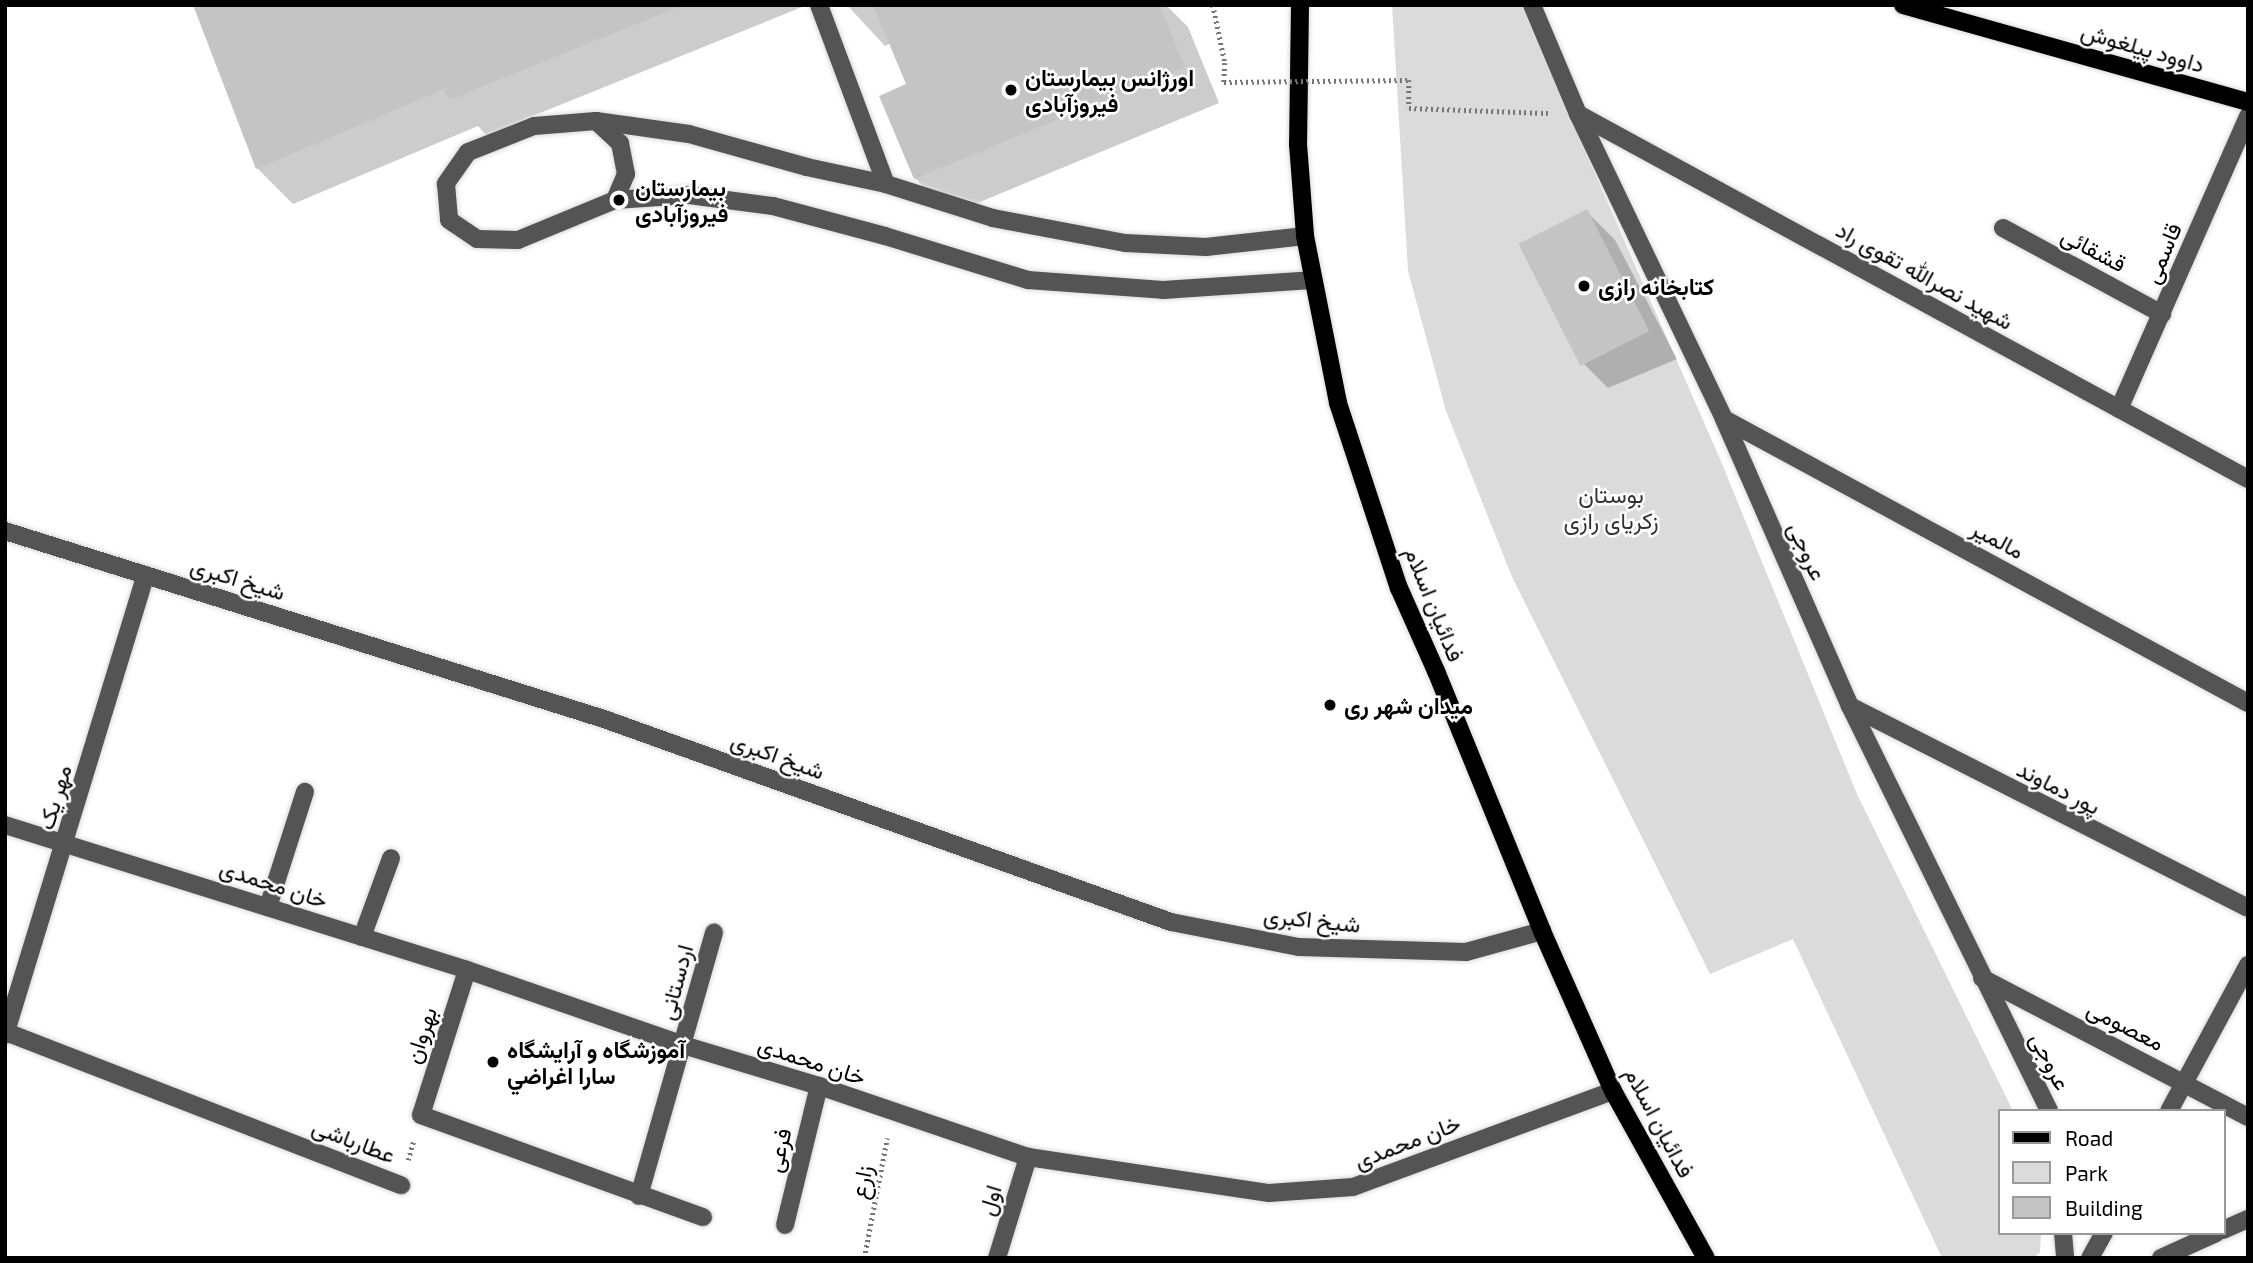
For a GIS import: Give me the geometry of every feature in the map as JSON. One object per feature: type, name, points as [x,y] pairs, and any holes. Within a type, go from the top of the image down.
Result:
[{"type":"main road","name":"فدائیان اسلام","points":[[1300,5],[1298,144],[1305,236],[1338,403],[1399,589],[1436,670],[1542,931],[1613,1091],[1706,1258]]},
{"type":"main road","name":"داوود پیلغوش","points":[[1903,5],[2248,102]]},
{"type":"street","points":[[819,5],[886,184]]},
{"type":"street","name":"عروجی","points":[[1532,5],[1578,114],[1724,419],[1850,706],[2048,1109]]},
{"type":"street","name":"شهید نصرالله تقوی راد","points":[[1578,114],[2248,479]]},
{"type":"street","name":"قاسمی","points":[[2119,409],[2248,116]]},
{"type":"street","points":[[596,121],[620,143],[626,174],[615,200]]},
{"type":"street","points":[[1305,236],[1206,247],[1125,243],[993,218],[886,184],[807,167],[689,134],[596,121],[534,126],[468,152],[446,184],[449,220],[477,239],[519,240],[615,200],[689,195],[773,206],[885,236],[1028,280],[1163,290],[1312,280]]},
{"type":"street","name":"قشقائی","points":[[2003,228],[2162,314]]},
{"type":"street","name":"مالمیر","points":[[1724,419],[2248,703]]},
{"type":"street","name":"شیخ اکبری","points":[[5,531],[604,719],[1171,922],[1298,947],[1466,952],[1542,931]]},
{"type":"street","name":"مهر یک","points":[[5,1033],[146,575]]},
{"type":"street","name":"پور دماوند","points":[[1850,706],[2248,908]]},
{"type":"street","points":[[268,907],[305,792]]},
{"type":"street","name":"خان محمدی","points":[[5,825],[467,970],[683,1045],[819,1086],[1028,1157],[1269,1193],[1353,1187],[1613,1091]]},
{"type":"street","points":[[362,937],[391,858]]},
{"type":"street","name":"اردستانی","points":[[683,1045],[714,932]]},
{"type":"street","points":[[2170,1109],[2248,965]]},
{"type":"street","name":"بهروان","points":[[421,1115],[467,970]]},
{"type":"street","name":"معصومی","points":[[1982,978],[2248,1117]]},
{"type":"street","name":"عطارباشی","points":[[5,1033],[401,1185]]},
{"type":"street","points":[[639,1196],[683,1045]]},
{"type":"street","name":"فرعی","points":[[785,1225],[819,1086]]},
{"type":"street","points":[[421,1115],[703,1217]]},
{"type":"street","name":"اول","points":[[997,1258],[1028,1157]]},
{"type":"street","points":[[2225,1229],[2248,1219]]},
{"type":"street","points":[[2063,1235],[2065,1258]]},
{"type":"street","points":[[2090,1258],[2103,1235]]},
{"type":"street","points":[[2161,1258],[2212,1235]]},
{"type":"path","points":[[1213,5],[1225,63],[1224,82],[1409,80],[1409,108],[1578,114]]},
{"type":"path","name":"زارع","points":[[864,1258],[892,1113]]},
{"type":"path","name":"عطارباشی","points":[[401,1185],[421,1115]]},
{"type":"green space","name":"بوستان زکریای رازی","points":[[1392,5],[1521,5],[1720,459],[1857,794],[2012,1109],[1997,1109],[1997,1235],[2041,1235],[2040,1252],[2034,1258],[1942,1258],[1793,939],[1710,974],[1512,577],[1446,411],[1408,271]]},
{"type":"building","points":[[193,5],[683,5],[449,100],[444,89],[256,169]]},
{"type":"building","name":"اورژانس بیمارستان فیروزآبادی","points":[[873,5],[1159,5],[1185,67],[914,179],[879,96],[906,84]]},
{"type":"building","name":"کتابخانه رازی","points":[[1587,209],[1649,331],[1581,366],[1518,244]]},
{"type":"place","name":"اورژانس بیمارستان فیروزآبادی","points":[[1011,90]]},
{"type":"place","name":"بیمارستان فیروزآبادی","points":[[619,200]]},
{"type":"place","name":"کتابخانه رازی","points":[[1584,286]]},
{"type":"place","name":"میدان شهر ری","points":[[1330,705]]},
{"type":"place","name":"آموزشگاه و آرايشگاه سارا اغراضي","points":[[493,1062]]}]
